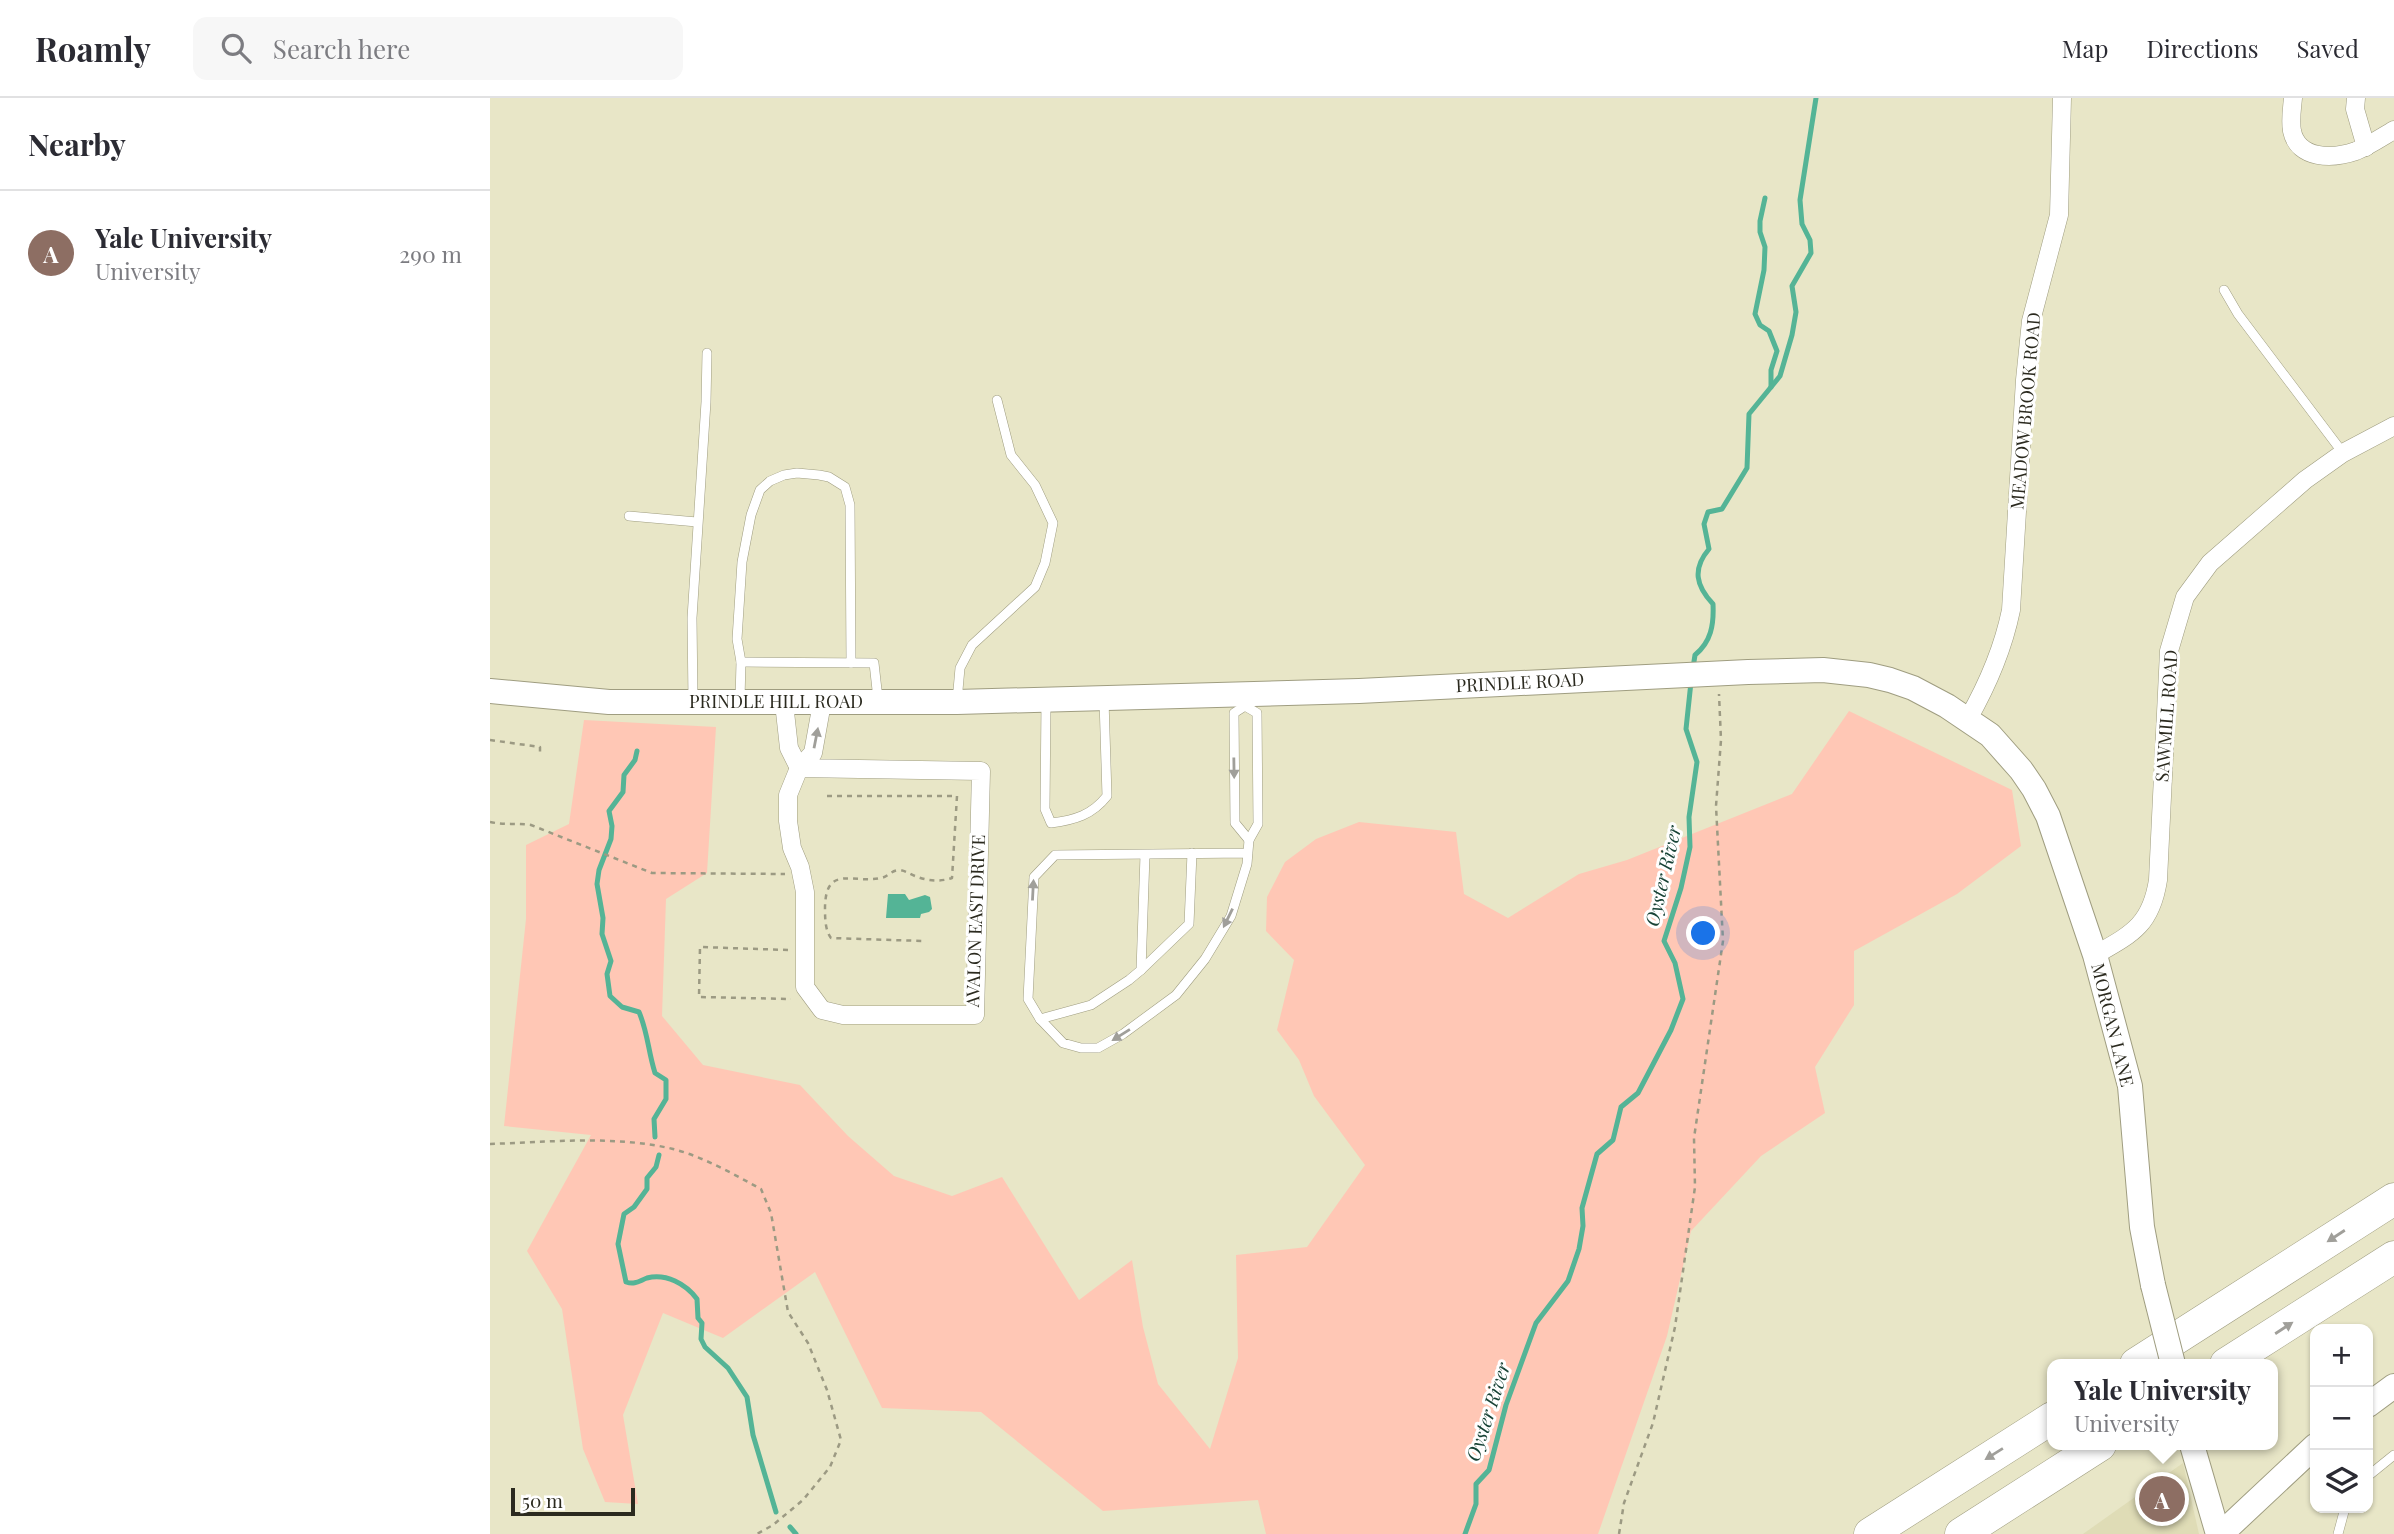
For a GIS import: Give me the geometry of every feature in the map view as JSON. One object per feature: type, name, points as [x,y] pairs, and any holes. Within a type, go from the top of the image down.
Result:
[{"type":"highway","points":[[2144,1359],[2394,1199]]},
{"type":"highway","points":[[2234,1359],[2394,1257]]},
{"type":"highway","points":[[1870,1534],[2047,1421]]},
{"type":"highway","points":[[1961,1534],[2092,1450]]},
{"type":"street","name":"MEADOW BROOK ROAD","points":[[1968,719],[1985,689],[2005,639],[2011,610],[2031,321],[2059,215],[2062,98]]},
{"type":"street","points":[[2293,98],[2292,130],[2297,143],[2306,151],[2327,156],[2354,152],[2394,130]]},
{"type":"street","points":[[2356,98],[2355,108],[2366,147]]},
{"type":"street","name":"SAWMILL ROAD","points":[[2095,955],[2137,929],[2149,913],[2155,898],[2169,650],[2185,597],[2210,563],[2269,510],[2343,453],[2394,426]]},
{"type":"street","name":"PRINDLE ROAD","points":[[1054,699],[1245,700],[1823,670],[1869,675],[1913,688],[1968,719]]},
{"type":"street","name":"PRINDLE HILL ROAD","points":[[490,691],[609,702],[879,703],[1054,699]]},
{"type":"street","points":[[784,703],[789,748],[799,768]]},
{"type":"street","name":"AVALON EAST DRIVE","points":[[799,768],[981,771],[975,1015],[843,1015],[822,1010],[805,987],[805,892],[800,867],[792,848],[788,795],[799,768],[813,753],[822,703]]},
{"type":"street","name":"MORGAN LANE","points":[[1968,719],[1990,735],[2008,754],[2034,789],[2048,816],[2095,955],[2130,1086],[2142,1227],[2172,1359]]},
{"type":"street","points":[[2373,1401],[2394,1386]]},
{"type":"street","points":[[2193,1450],[2220,1534],[2311,1450]]},
{"type":"lane","points":[[2224,290],[2238,314],[2343,453]]},
{"type":"lane","points":[[693,702],[692,618],[707,353]]},
{"type":"lane","points":[[957,702],[960,668],[972,645],[1035,587],[1045,562],[1053,523],[1035,485],[1011,455],[997,400]]},
{"type":"lane","points":[[740,703],[741,662],[737,639],[743,562],[755,501],[765,485],[777,477],[797,473],[829,477],[848,491],[851,663]]},
{"type":"lane","points":[[629,516],[697,522]]},
{"type":"lane","points":[[741,662],[874,663],[879,703]]},
{"type":"lane","points":[[1054,699],[1045,809],[1051,823],[1077,819],[1097,808],[1107,796],[1104,698]]},
{"type":"lane","points":[[1248,853],[1055,855],[1034,877],[1028,999],[1040,1019],[1063,1043],[1081,1048],[1098,1048],[1123,1034],[1176,995],[1205,959],[1231,916],[1248,853],[1249,840],[1258,824],[1257,713],[1245,700],[1234,713],[1235,823],[1249,840]]},
{"type":"lane","points":[[1040,1019],[1090,1005],[1129,981],[1189,924],[1192,853]]},
{"type":"lane","points":[[1141,970],[1145,855]]},
{"type":"lane","points":[[2373,1472],[2394,1455]]},
{"type":"lane","points":[[2338,1534],[2344,1513]]},
{"type":"path","points":[[1619,1534],[1624,1503],[1653,1423],[1675,1327],[1695,1188],[1694,1138],[1723,941],[1716,806],[1721,740],[1715,674]]},
{"type":"path","points":[[490,740],[540,747],[540,756]]},
{"type":"path","points":[[828,796],[957,796],[952,878],[928,880],[905,871],[894,871],[880,878],[840,879],[833,882],[826,893],[825,921],[831,938],[923,940]]},
{"type":"path","points":[[490,822],[506,826],[524,824],[544,830],[652,873],[779,873],[792,877]]},
{"type":"path","points":[[792,999],[699,997],[699,947],[797,950]]},
{"type":"path","points":[[490,1144],[612,1141],[672,1149],[710,1162],[761,1189],[771,1213],[788,1312],[808,1343],[841,1440],[830,1467],[803,1500],[773,1525],[757,1534]]},
{"type":"shaded area","points":[[1849,711],[2012,790],[2021,846],[1957,894],[1854,951],[1854,1005],[1815,1067],[1825,1113],[1761,1156],[1691,1231],[1667,1336],[1598,1534],[1266,1534],[1258,1500],[1103,1511],[981,1412],[882,1408],[815,1272],[723,1338],[663,1313],[623,1415],[638,1504],[605,1502],[583,1449],[562,1309],[527,1251],[591,1135],[504,1126],[526,919],[526,845],[569,824],[584,720],[716,727],[707,873],[666,899],[662,1016],[703,1065],[800,1085],[848,1136],[894,1176],[952,1196],[1002,1177],[1079,1300],[1132,1260],[1143,1327],[1158,1384],[1210,1449],[1238,1358],[1236,1255],[1307,1247],[1365,1165],[1314,1096],[1299,1060],[1277,1030],[1294,960],[1266,931],[1267,897],[1285,862],[1316,839],[1359,822],[1456,832],[1464,894],[1508,918],[1579,874],[1627,860],[1792,794]]},
{"type":"shaded area","points":[[888,894],[905,894],[909,900],[925,895],[930,897],[932,909],[921,914],[920,918],[886,918]]},
{"type":"shaded area","points":[[2183,1463],[2199,1534],[2083,1534]]},
{"type":"waterway","name":"Oyster River","points":[[1693,668],[1695,655],[1708,639],[1713,619],[1713,604],[1703,591],[1698,577],[1700,564],[1709,549],[1704,524],[1708,512],[1722,509],[1747,468],[1749,414],[1780,376],[1796,312],[1792,286],[1811,253],[1810,240],[1802,224],[1800,200],[1816,98]]},
{"type":"waterway","points":[[1765,198],[1760,221],[1765,247],[1764,270],[1755,314],[1760,325],[1769,331],[1777,351],[1771,370],[1771,387]]},
{"type":"waterway","name":"Oyster River","points":[[1465,1534],[1476,1504],[1476,1484],[1489,1470],[1506,1405],[1536,1323],[1568,1281],[1579,1249],[1583,1226],[1582,1208],[1597,1154],[1613,1140],[1621,1107],[1638,1093],[1671,1030],[1683,999],[1675,963],[1664,941],[1681,888],[1690,847],[1689,817],[1697,762],[1686,729],[1691,682]]},
{"type":"waterway","points":[[637,751],[635,760],[624,775],[623,792],[609,811],[611,839],[599,870],[597,884],[603,918],[602,934],[611,961],[607,974],[610,996],[622,1007],[639,1012],[655,1073],[666,1080],[666,1099],[654,1119],[655,1137]]},
{"type":"waterway","points":[[659,1155],[656,1167],[647,1178],[647,1189],[634,1207],[624,1214],[618,1244],[626,1282],[634,1283],[654,1277],[668,1278],[681,1284],[697,1299],[698,1318],[702,1323],[701,1339],[705,1347],[728,1368],[747,1397],[753,1435],[776,1512]]},
{"type":"waterway","points":[[790,1527],[796,1534]]},
{"type":"place","name":"Yale University","points":[[2162,1499]]}]
